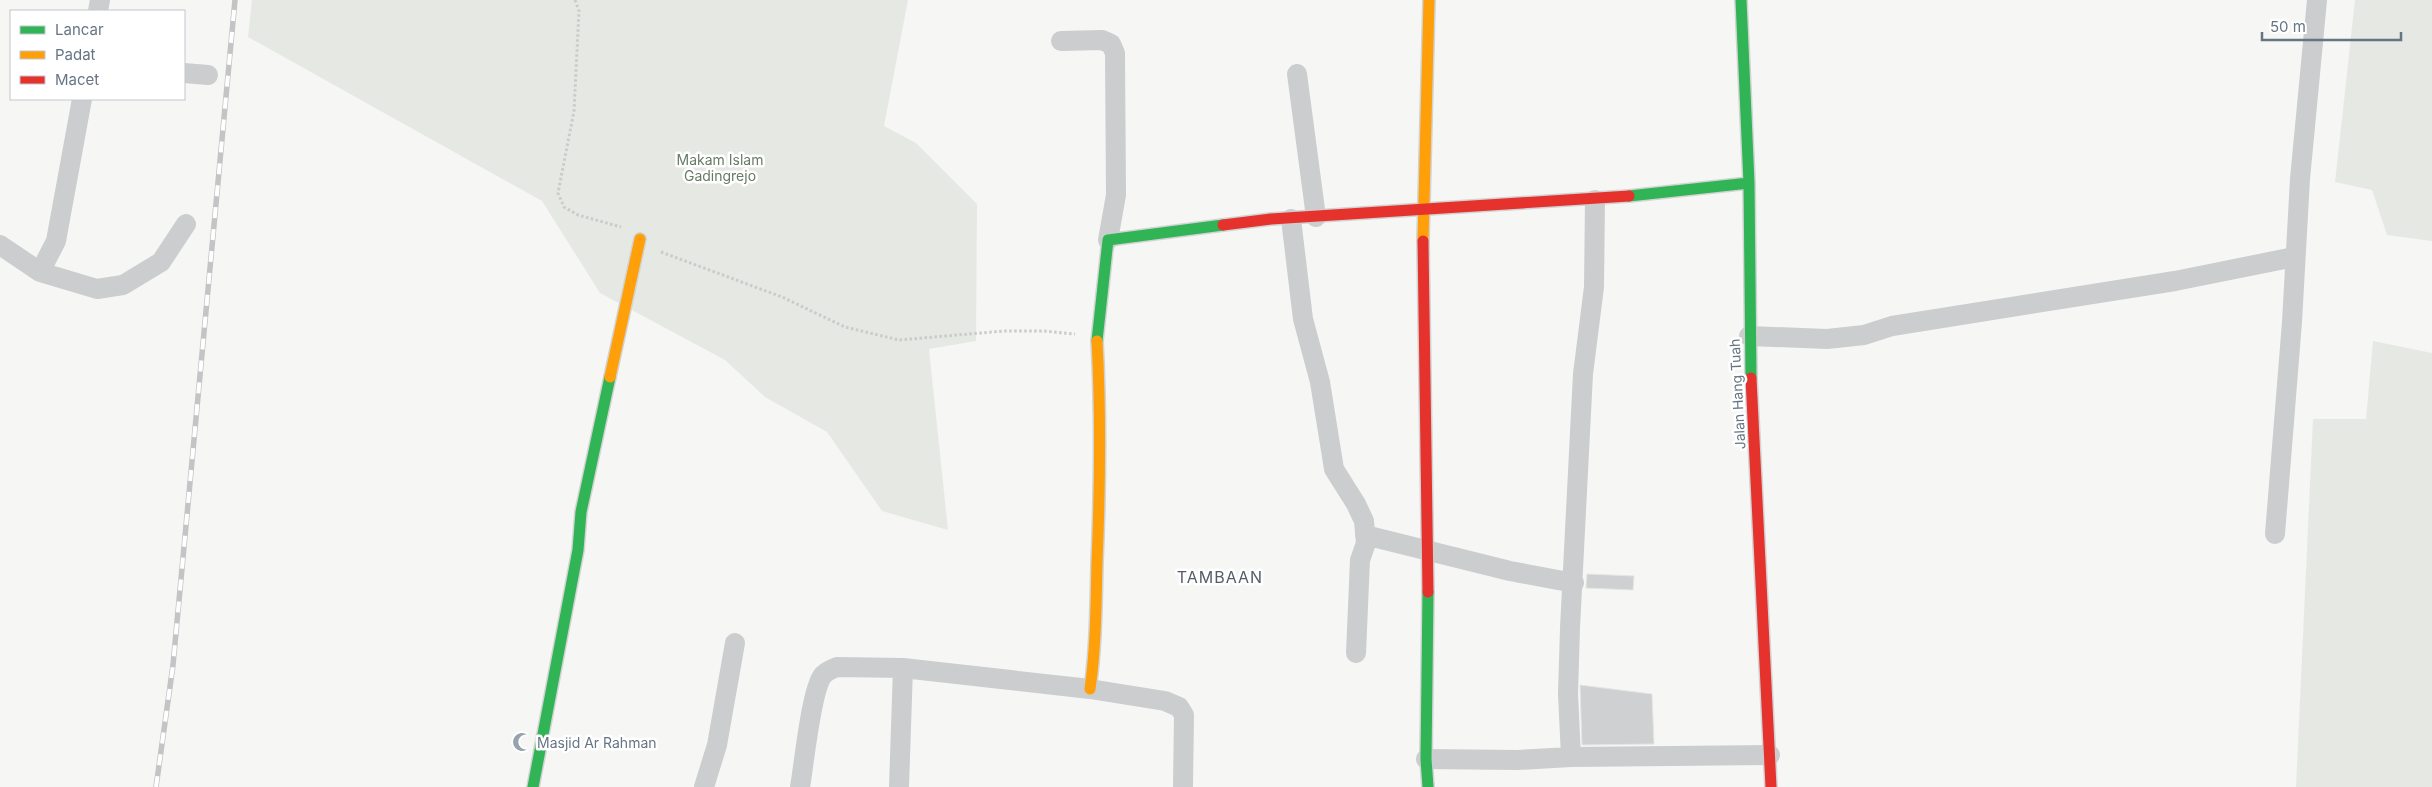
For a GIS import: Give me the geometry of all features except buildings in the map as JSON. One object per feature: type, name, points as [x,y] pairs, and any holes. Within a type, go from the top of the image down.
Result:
[{"type":"street","points":[[1428,787],[1426,759],[1428,549],[1424,209],[1429,0]]},
{"type":"street","name":"Jalan Hang Tuah","points":[[1741,0],[1749,183],[1749,336],[1771,787]]},
{"type":"street","points":[[2275,534],[2292,322],[2294,257],[2317,0]]},
{"type":"street","points":[[1061,41],[1102,40],[1111,44],[1115,53],[1116,195],[1108,240],[1097,336],[1100,402],[1098,542],[1094,659],[1090,689]]},
{"type":"street","points":[[185,73],[208,75]]},
{"type":"street","points":[[1297,74],[1316,217]]},
{"type":"street","points":[[40,272],[56,241],[82,100]]},
{"type":"street","points":[[1108,240],[1271,219],[1595,200],[1749,183]]},
{"type":"street","points":[[1571,757],[1568,694],[1583,374],[1594,287],[1595,200]]},
{"type":"street","points":[[1291,219],[1303,318],[1320,382],[1334,468],[1364,521],[1365,549],[1360,560],[1356,653]]},
{"type":"street","points":[[0,244],[40,272],[98,289],[123,285],[161,262],[186,224]]},
{"type":"street","points":[[533,787],[578,550],[581,512],[640,239]]},
{"type":"street","points":[[1749,336],[1811,339],[1864,335],[1892,326],[2175,281],[2294,257]]},
{"type":"street","points":[[1365,535],[1428,549],[1510,571],[1574,583]]},
{"type":"street","points":[[704,787],[717,745],[735,644]]},
{"type":"street","points":[[800,787],[811,714],[824,674],[837,667],[903,668],[1090,689],[1165,701],[1179,706],[1184,715],[1183,787]]},
{"type":"street","points":[[899,787],[903,668]]},
{"type":"street","points":[[1426,759],[1518,760],[1571,757],[1770,755]]},
{"type":"path","points":[[575,0],[579,11],[574,111],[558,193],[564,207],[578,214],[619,225],[661,252],[775,294],[845,327],[899,340],[1004,331],[1043,331],[1097,336]]},
{"type":"green space","name":"Makam Islam Gadingrejo","points":[[252,0],[908,0],[884,126],[916,143],[977,204],[976,341],[929,349],[948,530],[882,511],[827,432],[765,397],[725,360],[600,293],[542,201],[248,37]]},
{"type":"green space","points":[[2355,0],[2432,0],[2432,241],[2387,235],[2372,190],[2335,182]]},
{"type":"green space","points":[[2373,341],[2432,353],[2432,787],[2296,787],[2313,419],[2366,419]]},
{"type":"railway","points":[[156,787],[173,665],[235,0]]},
{"type":"traffic: fast","points":[[1741,0],[1749,183],[1751,378]]},
{"type":"traffic: fast","points":[[1629,196],[1749,183]]},
{"type":"traffic: fast","points":[[1097,341],[1108,240],[1223,225]]},
{"type":"traffic: fast","points":[[533,787],[578,550],[581,512],[610,377]]},
{"type":"traffic: fast","points":[[1428,592],[1426,759],[1428,787]]},
{"type":"traffic: slow","points":[[1423,241],[1429,0]]},
{"type":"traffic: slow","points":[[610,377],[640,239]]},
{"type":"traffic: slow","points":[[1090,689],[1095,626],[1099,507],[1100,424],[1097,341]]},
{"type":"traffic: jam","points":[[1223,225],[1271,219],[1629,196]]},
{"type":"traffic: jam","points":[[1423,241],[1428,592]]},
{"type":"traffic: jam","points":[[1751,378],[1771,787]]},
{"type":"place","name":"Masjid Ar Rahman","points":[[522,742]]},
{"type":"district","name":"TAMBAAN","points":[[1220,577]]}]
